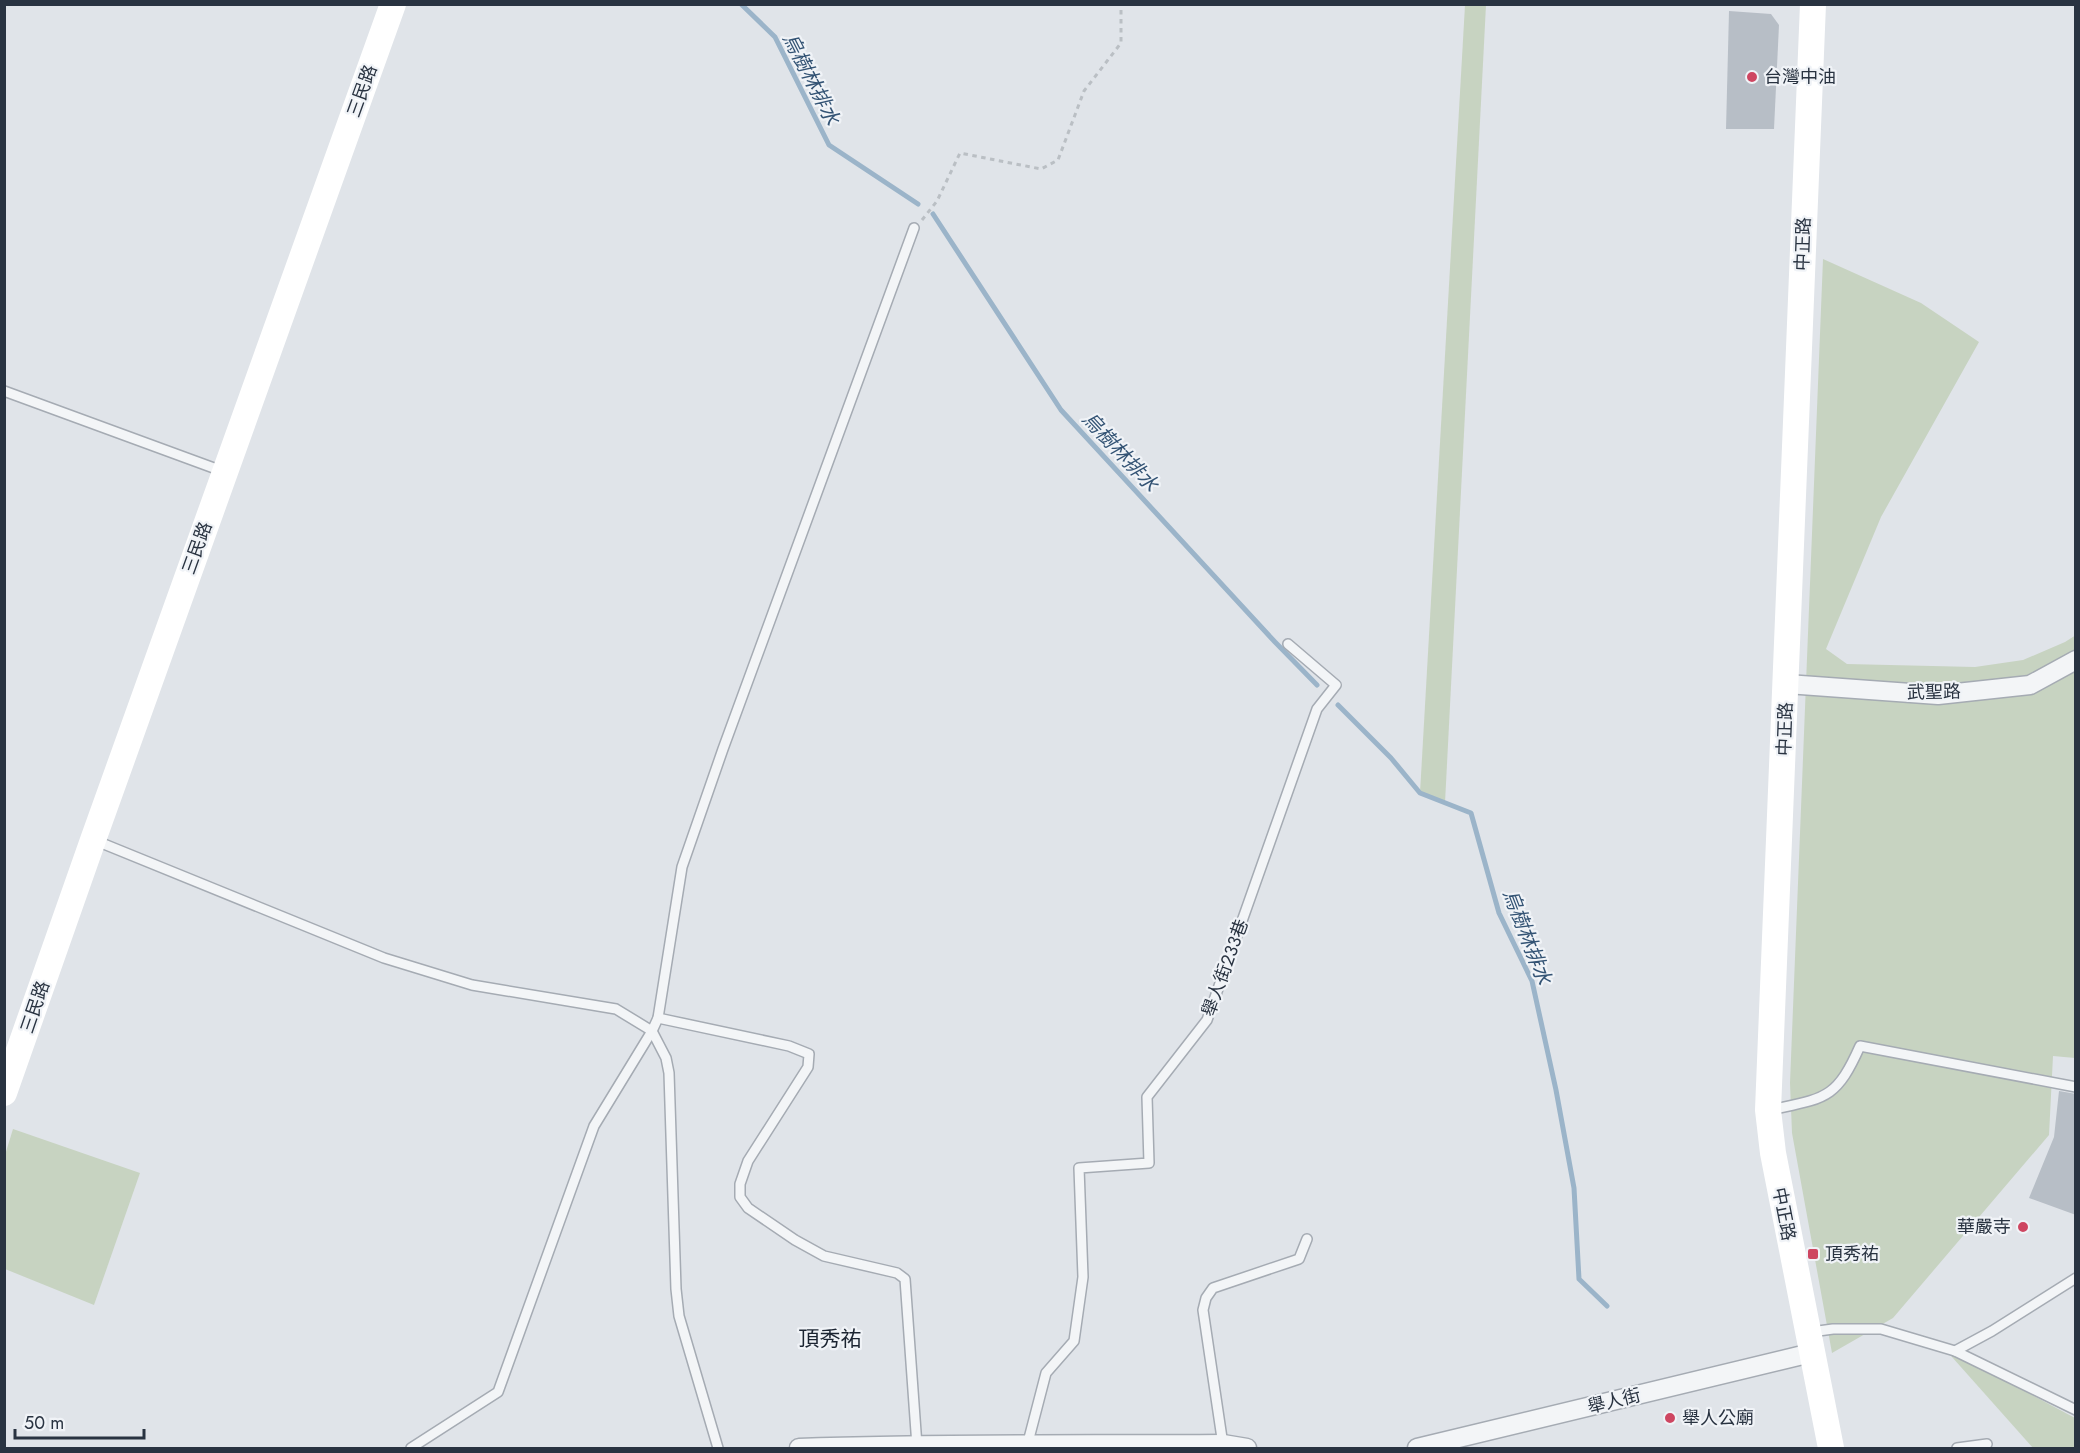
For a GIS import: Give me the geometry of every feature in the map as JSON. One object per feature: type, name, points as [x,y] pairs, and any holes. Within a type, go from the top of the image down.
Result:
[{"type":"main road","name":"三民路","points":[[4,1094],[393,4]]},
{"type":"main road","name":"中正路","points":[[1813,4],[1768,1110],[1773,1153],[1831,1449]]},
{"type":"street","name":"武聖路","points":[[1786,684],[1938,695],[2030,685],[2076,660]]},
{"type":"street","name":"舉人街","points":[[1417,1449],[1809,1342]]},
{"type":"street","points":[[799,1449],[917,1446],[1223,1446],[1247,1449]]},
{"type":"lane","points":[[411,1449],[498,1392],[594,1126],[658,1018],[682,867],[723,748],[914,228]]},
{"type":"lane","points":[[4,391],[225,471]]},
{"type":"lane","name":"舉人街233巷","points":[[1026,1447],[1046,1373],[1074,1341],[1083,1277],[1079,1167],[1149,1163],[1147,1097],[1207,1020],[1317,709],[1336,685],[1288,644]]},
{"type":"lane","points":[[93,840],[384,958],[472,986],[616,1009],[652,1031],[666,1058],[669,1073],[676,1289],[679,1316],[718,1449]]},
{"type":"lane","points":[[658,1018],[789,1046],[809,1054],[808,1067],[748,1161],[740,1184],[740,1197],[748,1208],[795,1240],[824,1256],[897,1273],[905,1279],[917,1446]]},
{"type":"lane","points":[[1768,1110],[1815,1100],[1831,1092],[1848,1072],[1860,1046],[2076,1087]]},
{"type":"lane","points":[[1223,1446],[1203,1310],[1206,1298],[1213,1287],[1299,1258],[1307,1239]]},
{"type":"lane","points":[[1956,1351],[2076,1278]]},
{"type":"lane","points":[[1809,1342],[1833,1329],[1881,1329],[1956,1351],[2076,1410]]},
{"type":"lane","points":[[1957,1449],[1987,1444]]},
{"type":"path","points":[[914,228],[937,201],[960,153],[1041,169],[1058,160],[1084,91],[1121,43],[1121,4]]},
{"type":"green space","points":[[1465,5],[1486,5],[1445,803],[1420,793]]},
{"type":"green space","points":[[1823,259],[1921,303],[1979,342],[1881,517],[1826,649],[1847,664],[1975,667],[2023,660],[2076,635],[2075,1058],[2053,1056],[2049,1135],[1893,1318],[1832,1353],[1792,1133],[1790,1083]]},
{"type":"green space","points":[[13,1129],[140,1173],[94,1305],[5,1269],[5,1155]]},
{"type":"green space","points":[[1944,1348],[2075,1418],[2075,1448],[2033,1448]]},
{"type":"building","name":"台灣中油","points":[[1729,11],[1771,14],[1779,25],[1774,129],[1726,129]]},
{"type":"building","points":[[2059,1091],[2076,1094],[2076,1215],[2029,1198],[2054,1137]]},
{"type":"waterway","name":"烏樹林排水","points":[[741,4],[775,37],[829,145],[918,204]]},
{"type":"waterway","name":"烏樹林排水","points":[[933,214],[1061,410],[1317,685]]},
{"type":"waterway","name":"烏樹林排水","points":[[1338,705],[1391,758],[1420,793],[1471,813],[1499,913],[1532,981],[1556,1090],[1574,1188],[1579,1279],[1607,1306]]},
{"type":"place","name":"台灣中油","points":[[1752,77]]},
{"type":"place","name":"華嚴寺","points":[[2023,1227]]},
{"type":"place","name":"頂秀祐","points":[[1813,1254]]},
{"type":"place","name":"舉人公廟","points":[[1670,1418]]},
{"type":"district","name":"頂秀祐","points":[[830,1339]]}]
